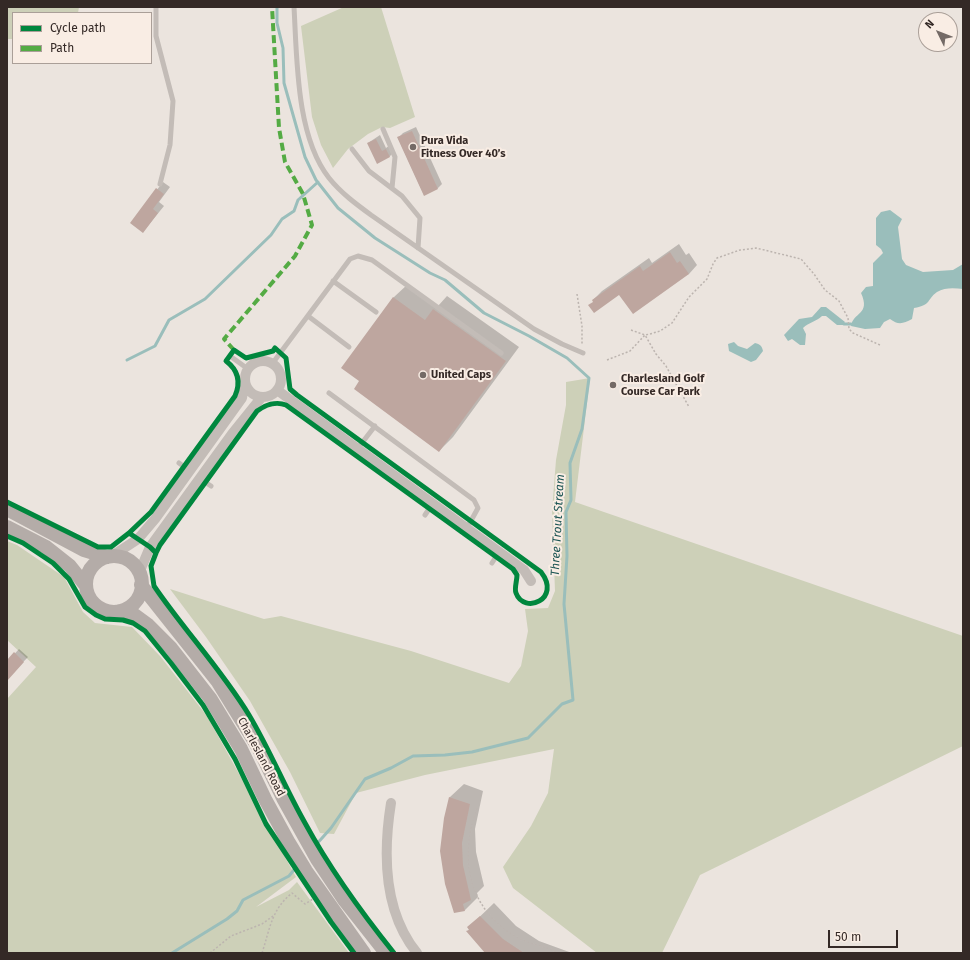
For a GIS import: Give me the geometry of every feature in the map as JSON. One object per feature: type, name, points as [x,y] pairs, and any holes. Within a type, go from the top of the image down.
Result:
[{"type":"main road","points":[[7,510],[84,550],[109,557],[124,558],[130,562],[140,579],[138,598],[134,603],[120,611],[106,610],[98,606],[92,600],[86,586],[70,566],[46,548],[7,527]]},
{"type":"main road","points":[[86,586],[88,574],[91,568],[100,560],[109,557]]},
{"type":"main road","name":"Charlesland Road","points":[[140,579],[218,682],[258,747],[317,859],[345,901],[386,953]]},
{"type":"main road","name":"Charlesland Road","points":[[120,611],[133,614],[148,625],[171,648],[210,698],[241,749],[265,799],[289,843],[306,871],[364,953]]},
{"type":"street","points":[[109,557],[138,539],[155,519],[242,398],[248,370],[256,362],[262,361],[272,364],[280,373],[281,379],[277,390],[270,396],[261,398],[199,478],[150,547],[140,579]]},
{"type":"street","points":[[245,381],[250,392],[261,398]]},
{"type":"street","points":[[277,390],[524,570],[531,581]]},
{"type":"street","points":[[391,803],[386,832],[385,857],[390,892],[398,920],[417,953]]},
{"type":"lane","points":[[156,7],[156,36],[173,101],[170,145],[160,184]]},
{"type":"lane","points":[[294,7],[304,120],[314,150],[329,178],[345,195],[534,329],[583,353]]},
{"type":"lane","points":[[383,129],[395,158],[392,188]]},
{"type":"lane","points":[[352,149],[370,171],[402,196],[420,218],[418,248]]},
{"type":"lane","points":[[272,364],[350,259],[358,256],[372,260],[501,353]]},
{"type":"lane","points":[[333,281],[376,312]]},
{"type":"lane","points":[[308,316],[349,347]]},
{"type":"lane","points":[[230,356],[248,370]]},
{"type":"lane","points":[[329,393],[474,500],[478,508],[467,528]]},
{"type":"lane","points":[[358,448],[374,426]]},
{"type":"lane","points":[[178,463],[190,471]]},
{"type":"lane","points":[[199,478],[211,486]]},
{"type":"lane","points":[[425,515],[433,503]]},
{"type":"lane","points":[[492,563],[500,552]]},
{"type":"path","points":[[607,360],[630,351],[645,335],[660,331],[672,323],[689,297],[707,279],[717,258],[740,250],[756,248],[802,259],[825,290],[839,301],[848,318],[849,329],[853,333],[880,346]]},
{"type":"path","points":[[577,294],[582,326],[583,353]]},
{"type":"path","points":[[631,330],[645,335],[656,354],[666,366],[689,407]]},
{"type":"path","points":[[477,808],[470,828],[468,855],[470,879],[477,896],[485,909],[496,922],[515,936],[558,953]]},
{"type":"path","points":[[310,891],[319,904]]},
{"type":"path","points":[[262,953],[273,916],[280,904],[292,893],[305,904],[315,898]]},
{"type":"path","points":[[210,953],[231,936],[262,924],[273,916]]},
{"type":"green space","points":[[7,7],[79,7],[78,12],[12,12],[12,39],[7,39]]},
{"type":"green space","points":[[344,7],[381,7],[415,117],[390,128],[382,127],[368,134],[348,149],[333,168],[321,145],[312,117],[301,26]]},
{"type":"green space","points":[[590,378],[575,502],[963,636],[963,746],[700,875],[662,953],[597,953],[513,888],[503,867],[531,826],[548,793],[554,749],[425,775],[356,793],[334,834],[320,833],[290,772],[250,701],[206,637],[170,589],[264,619],[281,616],[411,651],[509,683],[521,666],[528,631],[525,609],[548,608],[555,591],[552,511],[556,460],[566,405],[566,382]]},
{"type":"green space","points":[[7,541],[17,545],[64,577],[83,612],[95,623],[132,627],[160,656],[207,716],[296,877],[256,907],[289,890],[297,882],[349,953],[7,953],[7,699],[36,667],[7,640]]},
{"type":"water","points":[[890,210],[902,219],[898,227],[902,259],[906,265],[923,272],[953,270],[963,264],[963,289],[953,288],[940,290],[926,304],[914,308],[912,319],[906,322],[898,323],[890,319],[884,322],[880,328],[865,329],[851,326],[852,321],[863,309],[864,300],[861,293],[866,287],[873,286],[873,263],[883,253],[876,245],[876,218],[881,212]]},
{"type":"water","points":[[821,307],[826,307],[845,322],[843,325],[837,325],[826,316],[822,316],[803,328],[806,334],[805,345],[800,345],[792,339],[788,341],[784,335],[799,319],[812,317]]},
{"type":"water","points":[[734,342],[738,346],[747,349],[757,343],[763,351],[756,360],[751,362],[729,351],[728,344]]},
{"type":"building","points":[[412,131],[438,189],[424,196],[397,137]]},
{"type":"building","points":[[376,139],[382,151],[386,149],[390,157],[377,164],[367,143]]},
{"type":"building","points":[[156,188],[164,194],[153,209],[158,213],[143,233],[130,223]]},
{"type":"building","points":[[670,252],[677,263],[680,261],[689,274],[633,314],[619,295],[594,313],[588,305],[593,302],[592,300],[640,266],[643,271]]},
{"type":"building","name":"United Caps","points":[[393,297],[425,320],[433,309],[506,361],[439,452],[354,389],[359,381],[341,368]]},
{"type":"building","points":[[14,652],[24,662],[7,681],[7,660]]},
{"type":"building","points":[[449,797],[470,804],[462,843],[463,865],[471,900],[463,904],[465,911],[454,913],[445,884],[440,851],[444,818]]},
{"type":"building","points":[[480,916],[503,939],[524,953],[485,953],[466,931],[469,930],[467,927]]},
{"type":"waterway","name":"Three Trout Stream","points":[[277,7],[277,23],[283,48],[284,83],[305,157],[316,180],[338,208],[375,238],[430,273],[445,280],[484,313],[529,336],[567,358],[589,378],[582,429],[570,463],[571,500],[566,512],[567,556],[564,604],[573,700],[562,704],[528,738],[472,752],[413,756],[391,768],[365,779],[331,828],[314,847]]},
{"type":"waterway","points":[[127,360],[155,346],[169,320],[205,299],[271,235],[282,219],[294,211],[298,200],[318,182]]},
{"type":"waterway","points":[[844,324],[851,324]]},
{"type":"waterway","name":"Three Trout Stream","points":[[172,953],[227,919],[237,911],[243,900],[289,876],[298,865]]},
{"type":"marked path","points":[[234,350],[224,339],[295,256],[312,225],[303,194],[285,162],[279,128],[272,7]]},
{"type":"cycle path","points":[[129,533],[151,512],[235,396],[238,386],[236,372],[226,361],[234,350],[246,358],[273,351],[275,348],[286,358],[290,389],[541,572],[546,582],[547,590],[539,601],[526,603],[520,600],[515,591],[517,575],[513,569],[286,405],[278,403],[267,405],[257,411],[160,545],[156,553]]},
{"type":"cycle path","points":[[7,502],[98,547],[111,547],[129,533],[150,547],[156,553],[151,566],[154,586],[238,698],[257,728],[298,810],[335,874],[394,953]]},
{"type":"cycle path","points":[[7,536],[23,543],[53,563],[69,579],[85,607],[96,615],[105,619],[123,620],[133,623],[145,631],[203,705],[235,759],[266,824],[331,922],[354,953]]},
{"type":"place","name":"Pura Vida Fitness Over 40’s","points":[[413,147]]},
{"type":"place","name":"United Caps","points":[[423,375]]},
{"type":"place","name":"Charlesland Golf Course Car Park","points":[[613,385]]}]
